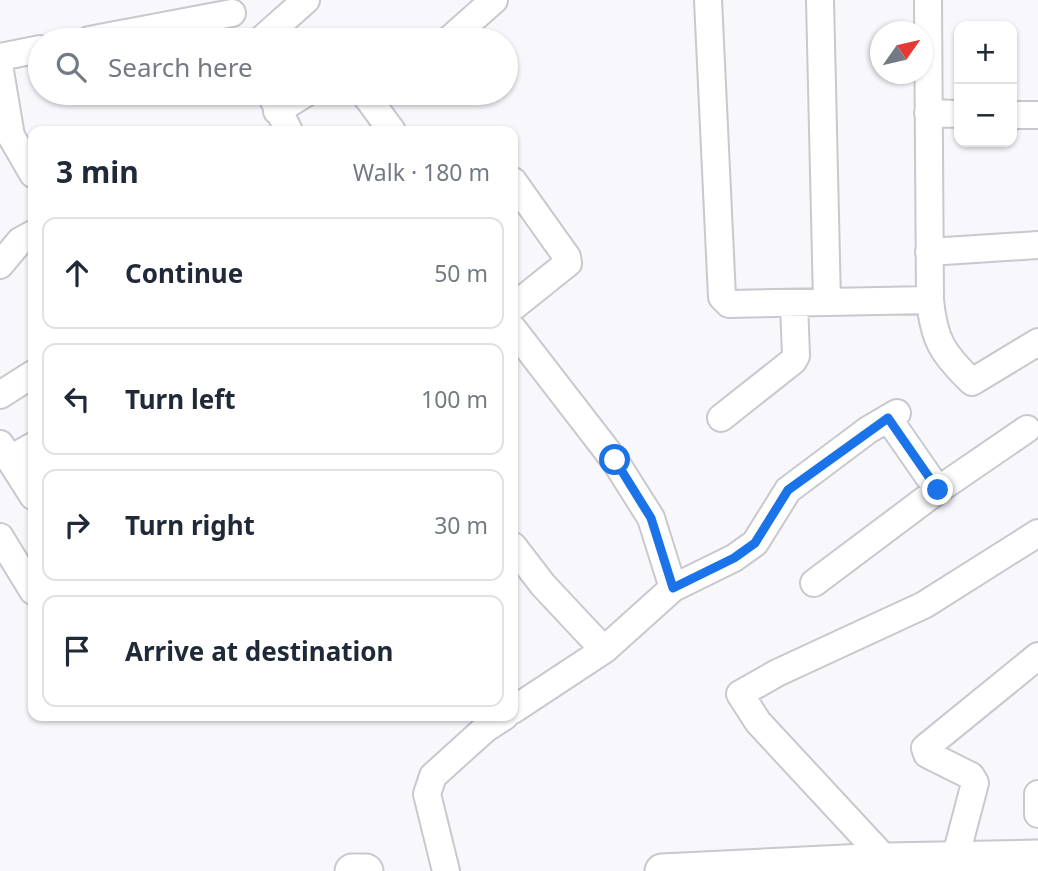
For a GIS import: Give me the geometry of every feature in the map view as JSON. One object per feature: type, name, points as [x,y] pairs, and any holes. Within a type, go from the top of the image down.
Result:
[{"type":"main road","points":[[683,871],[832,867],[886,860],[1038,857]]},
{"type":"main road","points":[[352,871],[366,871]]},
{"type":"street","points":[[274,28],[306,0]]},
{"type":"street","points":[[462,28],[494,0]]},
{"type":"street","points":[[708,0],[722,298],[729,304],[929,300]]},
{"type":"street","points":[[820,0],[827,302]]},
{"type":"street","points":[[928,0],[929,300],[933,329],[937,340],[956,366],[972,382],[1038,342]]},
{"type":"street","points":[[140,28],[229,7],[240,28]]},
{"type":"street","points":[[0,57],[28,51]]},
{"type":"street","points":[[0,71],[11,136],[28,165]]},
{"type":"street","points":[[381,105],[389,126]]},
{"type":"street","points":[[928,113],[954,114]]},
{"type":"street","points":[[1017,115],[1038,115]]},
{"type":"street","points":[[518,188],[567,257],[568,263],[518,303]]},
{"type":"street","points":[[0,265],[20,241],[28,237]]},
{"type":"street","points":[[929,252],[1038,245]]},
{"type":"street","points":[[721,418],[793,361],[796,356],[794,303]]},
{"type":"street","points":[[518,335],[615,460],[651,518],[673,588]]},
{"type":"street","points":[[0,395],[28,377]]},
{"type":"street","points":[[518,707],[604,650],[673,588],[734,558],[755,543],[788,490],[892,416],[938,490]]},
{"type":"street","points":[[814,583],[938,490],[1027,429]]},
{"type":"street","points":[[28,447],[5,451],[28,488]]},
{"type":"street","points":[[886,860],[758,722],[740,694],[777,673],[924,605],[1038,533]]},
{"type":"street","points":[[0,537],[28,582]]},
{"type":"street","points":[[518,553],[543,586],[604,650]]},
{"type":"street","points":[[955,859],[975,783],[971,776],[927,754],[925,748],[1038,656]]},
{"type":"street","points":[[446,871],[427,794],[433,776],[497,721]]},
{"type":"street","points":[[1038,794],[1038,814]]},
{"type":"route","points":[[615,460],[651,518],[673,588],[734,558],[755,543],[788,490],[888,418],[938,490]]}]
